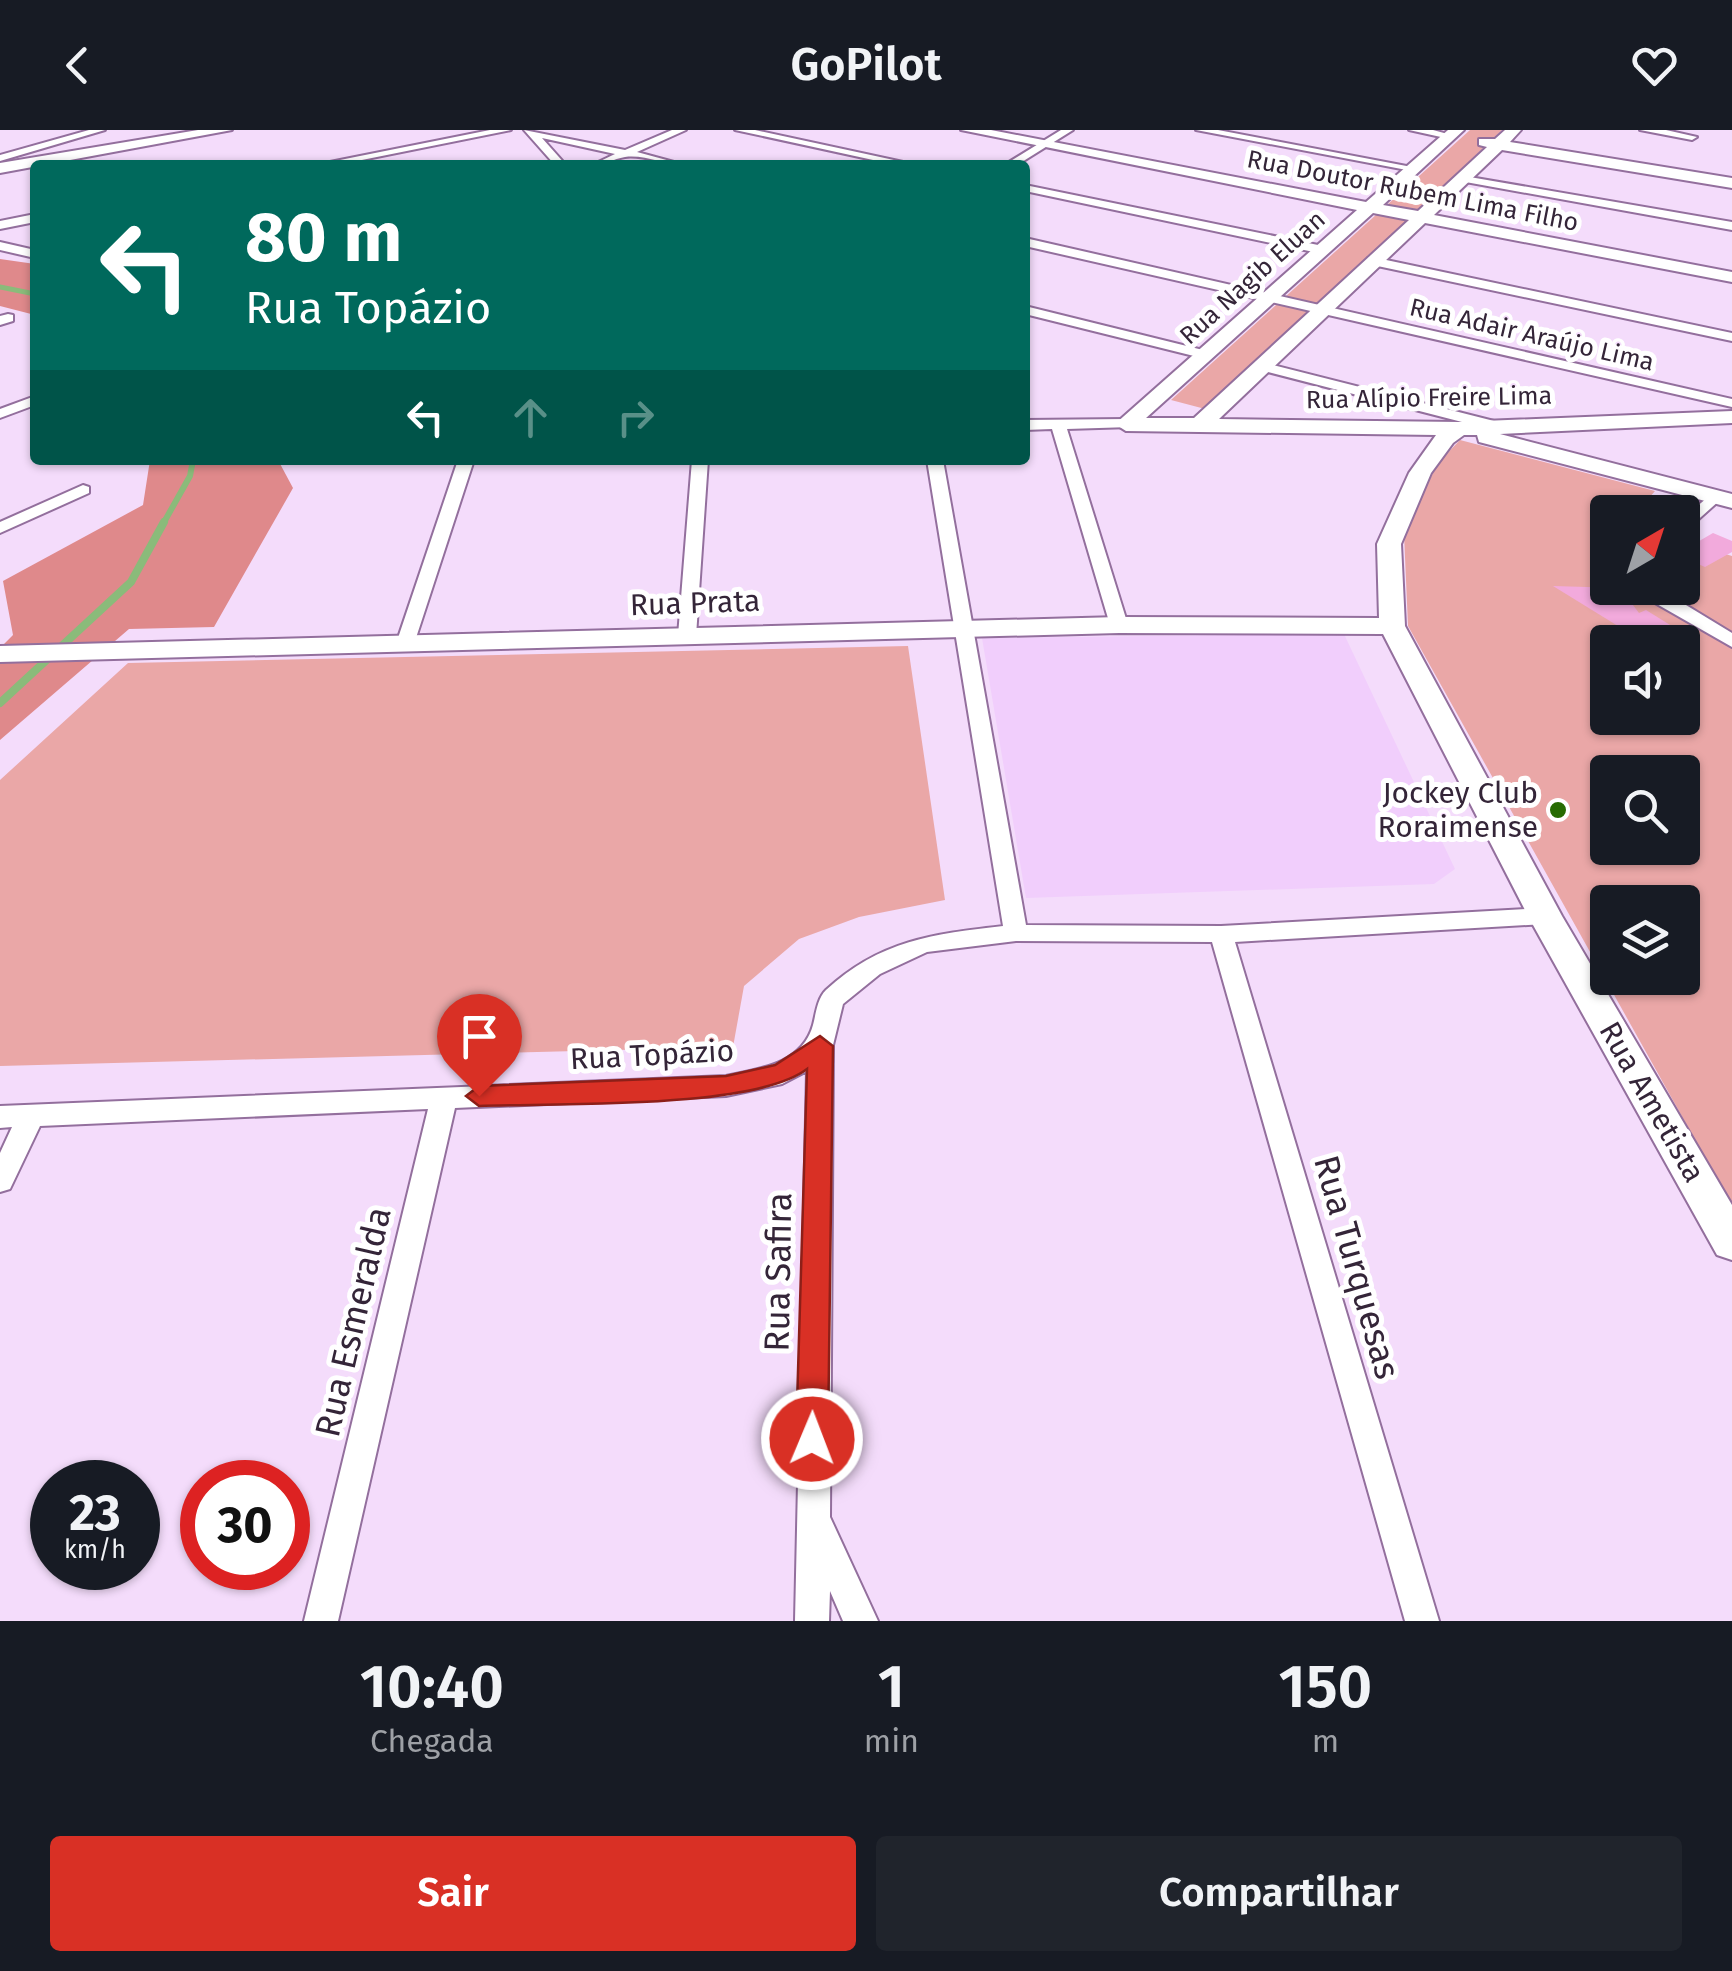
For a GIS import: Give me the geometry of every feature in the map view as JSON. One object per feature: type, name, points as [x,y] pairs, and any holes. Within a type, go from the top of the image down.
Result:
[{"type":"street","points":[[0,158],[100,130]]},
{"type":"street","points":[[172,130],[193,136]]},
{"type":"street","points":[[48,160],[225,130]]},
{"type":"street","points":[[347,160],[506,130]]},
{"type":"street","points":[[609,160],[681,130]]},
{"type":"street","points":[[740,130],[887,160]]},
{"type":"street","name":"Rua Doutor Rubem Lima Filho","points":[[968,130],[1732,277]]},
{"type":"street","points":[[1017,160],[1068,130]]},
{"type":"street","points":[[1201,130],[1412,168]]},
{"type":"street","points":[[1414,130],[1507,137],[1732,183]]},
{"type":"street","points":[[1645,130],[1692,138]]},
{"type":"street","points":[[530,131],[658,160]]},
{"type":"street","points":[[530,131],[556,160]]},
{"type":"street","name":"Rua Nagib Eluan","points":[[1126,424],[1454,133]]},
{"type":"street","points":[[1201,424],[1507,137]]},
{"type":"street","points":[[0,168],[30,163]]},
{"type":"street","points":[[1464,178],[1732,226]]},
{"type":"street","points":[[1030,189],[1323,250]]},
{"type":"street","points":[[0,225],[30,219]]},
{"type":"street","name":"Rua Adair Araújo Lima","points":[[1030,243],[1732,402]]},
{"type":"street","points":[[0,246],[30,253]]},
{"type":"street","points":[[1372,261],[1732,337]]},
{"type":"street","points":[[1030,311],[1206,355]]},
{"type":"street","points":[[1265,366],[1723,499]]},
{"type":"street","points":[[0,414],[30,402]]},
{"type":"street","name":"Rua Alípio Freire Lima","points":[[1126,424],[1451,421],[1493,426],[1732,417]]},
{"type":"street","name":"Rua Ametista","points":[[1451,421],[1445,438],[1420,473],[1389,544],[1392,626],[1545,916],[1732,1242]]},
{"type":"street","points":[[1030,424],[1126,424]]},
{"type":"street","points":[[1058,426],[1119,626]]},
{"type":"street","points":[[404,644],[464,465]]},
{"type":"street","points":[[687,636],[700,465]]},
{"type":"street","points":[[935,465],[1016,934]]},
{"type":"street","points":[[0,528],[84,490]]},
{"type":"street","points":[[1700,516],[1723,499]]},
{"type":"street","points":[[1670,605],[1732,641]]},
{"type":"street","name":"Rua Prata","points":[[0,654],[966,629],[1392,626]]},
{"type":"street","points":[[820,1046],[832,999],[872,968],[923,944],[1016,934],[1221,934],[1545,916]]},
{"type":"street","name":"Rua Turquesas","points":[[1221,934],[1422,1621]]},
{"type":"street","name":"Rua Topázio","points":[[0,1117],[726,1086],[782,1074],[820,1046]]},
{"type":"street","name":"Rua Safira","points":[[812,1621],[810,1514],[820,1046]]},
{"type":"street","name":"Rua Esmeralda","points":[[321,1621],[444,1098]]},
{"type":"street","points":[[0,1181],[30,1116]]},
{"type":"street","points":[[810,1514],[861,1621]]},
{"type":"shaded area","points":[[1470,130],[1502,130],[1209,410],[1171,400]]},
{"type":"shaded area","points":[[0,259],[30,263],[30,314],[0,306]]},
{"type":"shaded area","name":"Jockey Club Roraimense","points":[[1460,440],[1655,491],[1652,495],[1590,495],[1590,605],[1700,605],[1700,546],[1732,556],[1732,1206],[1614,995],[1700,995],[1700,885],[1590,885],[1590,952],[1408,626],[1404,534],[1437,464]]},
{"type":"shaded area","points":[[149,465],[281,465],[293,488],[214,627],[129,629],[0,740],[0,648],[13,635],[3,581],[143,505]]},
{"type":"shaded area","points":[[1344,634],[1455,869],[1434,884],[1026,898],[982,638]]},
{"type":"shaded area","points":[[908,646],[945,900],[859,917],[799,939],[744,986],[733,1047],[0,1066],[0,780],[128,663]]},
{"type":"building","points":[[1713,533],[1732,541],[1732,552],[1705,567],[1700,565],[1700,541]]},
{"type":"building","points":[[1553,586],[1590,587],[1590,605],[1633,605],[1639,613],[1646,610],[1670,625],[1616,625]]},
{"type":"waterway","points":[[0,287],[30,293]]},
{"type":"waterway","points":[[163,524],[190,476],[192,465]]},
{"type":"waterway","points":[[0,703],[131,582],[164,522]]},
{"type":"place","name":"Jockey Club Roraimense","points":[[1558,810]]},
{"type":"route","points":[[479,1096],[726,1086],[782,1074],[820,1046],[812,1439]]}]
